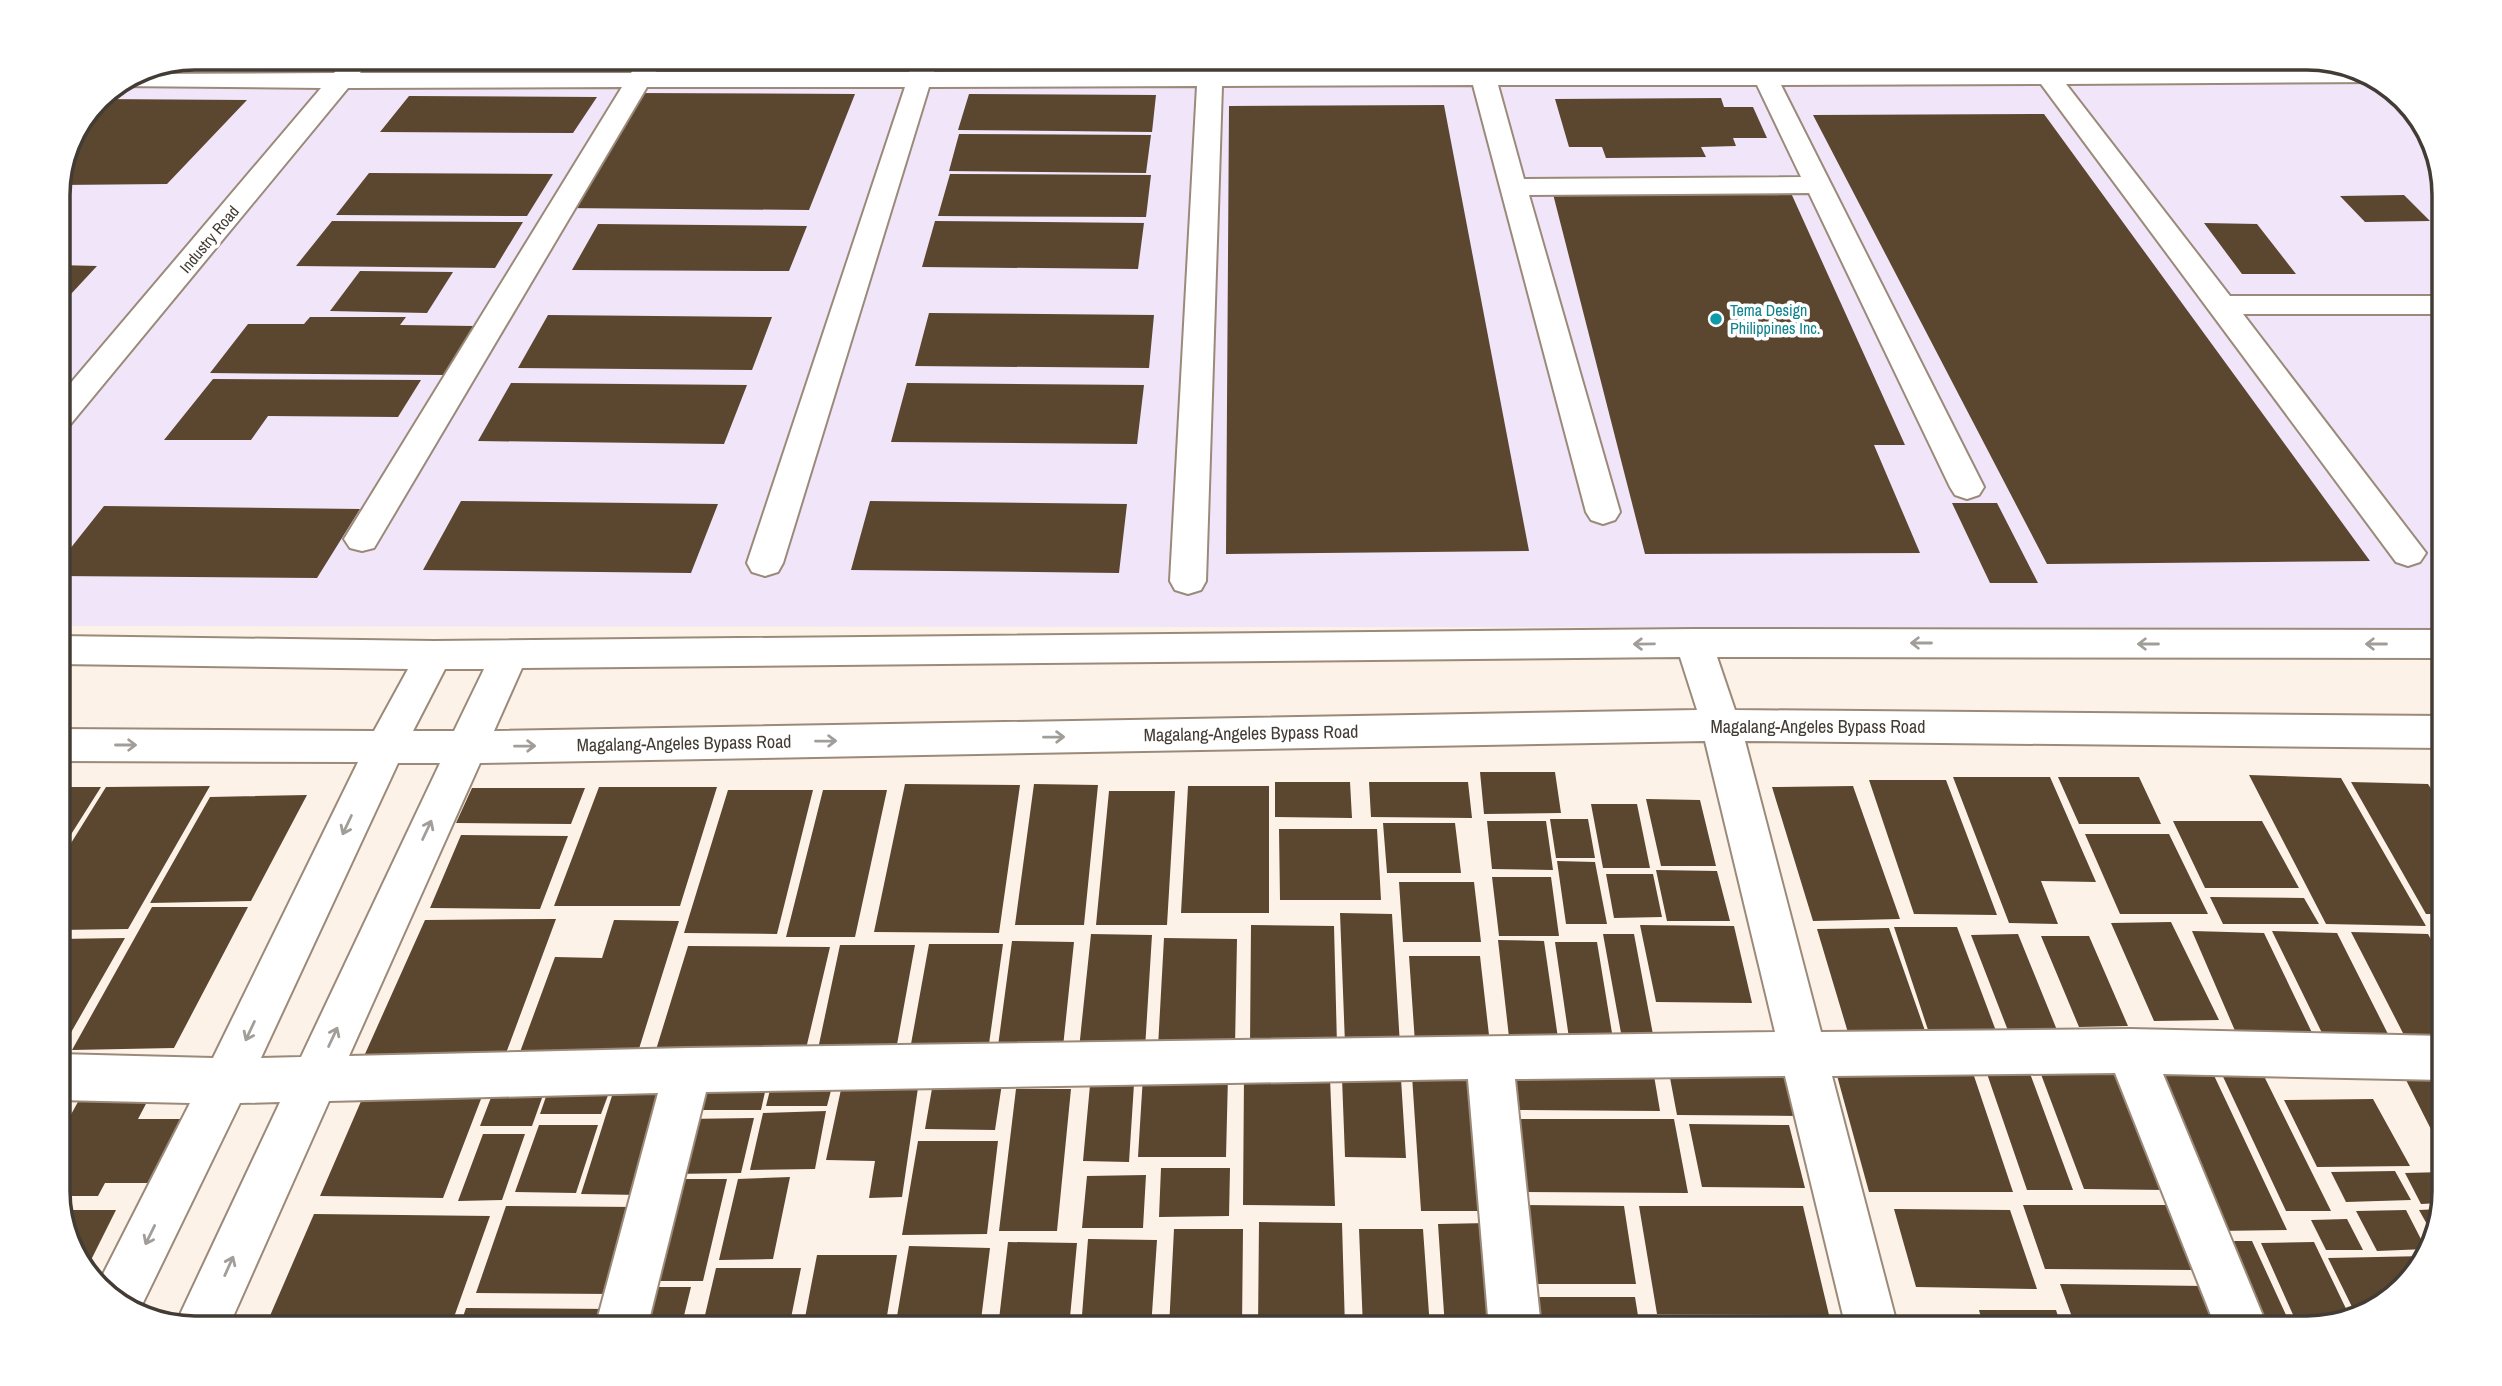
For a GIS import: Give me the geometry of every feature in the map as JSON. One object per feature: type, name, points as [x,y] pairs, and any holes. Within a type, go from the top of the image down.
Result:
[{"type":"street","name":"Industry Road","points":[[70,405],[350,70]]},
{"type":"street","points":[[144,81],[342,79],[591,70]]},
{"type":"street","points":[[362,539],[645,70]]},
{"type":"street","points":[[765,563],[922,70]]},
{"type":"street","points":[[1188,581],[1211,70]]},
{"type":"street","points":[[1271,70],[1483,77],[1678,70]]},
{"type":"street","points":[[1762,70],[1967,486]]},
{"type":"street","points":[[2043,70],[2408,553]]},
{"type":"street","points":[[2153,70],[2341,75]]},
{"type":"street","points":[[1483,77],[1603,512]]},
{"type":"street","points":[[1512,187],[1820,185]]},
{"type":"street","points":[[2220,304],[2432,305]]},
{"type":"street","points":[[70,650],[434,655],[1695,643],[2432,644]]},
{"type":"street","points":[[1695,643],[1721,724],[1869,1316]]},
{"type":"street","points":[[206,1316],[510,653]]},
{"type":"street","points":[[121,1292],[226,1081],[385,747],[434,655]]},
{"type":"street","name":"Magalang-Angeles Bypass Road","points":[[70,745],[465,747],[1721,724],[2432,732]]},
{"type":"street","points":[[2130,1051],[2237,1316]]},
{"type":"street","points":[[70,1077],[226,1081],[688,1070],[1489,1057],[2130,1051],[2432,1058]]},
{"type":"street","points":[[1489,1057],[1514,1316]]},
{"type":"street","points":[[624,1316],[688,1070]]},
{"type":"shaded area","points":[[195,70],[2332,72],[2377,91],[2401,112],[2419,139],[2430,170],[2432,628],[70,626],[70,186],[74,162],[91,125],[106,106],[125,91],[162,74]]},
{"type":"building","points":[[632,93],[855,94],[809,210],[562,208]]},
{"type":"building","points":[[969,94],[1156,95],[1152,132],[958,130]]},
{"type":"building","points":[[409,96],[597,97],[573,133],[380,132]]},
{"type":"building","points":[[1721,98],[1724,107],[1753,107],[1767,138],[1733,138],[1736,146],[1701,147],[1706,157],[1606,158],[1602,147],[1569,147],[1555,99]]},
{"type":"building","points":[[115,99],[247,100],[167,184],[70,185],[79,147],[106,106]]},
{"type":"building","points":[[1444,105],[1529,551],[1226,554],[1229,106]]},
{"type":"building","points":[[2044,114],[2370,561],[2047,564],[1813,115]]},
{"type":"building","points":[[959,134],[1151,135],[1146,173],[949,171]]},
{"type":"building","points":[[369,173],[553,174],[527,216],[336,215]]},
{"type":"building","points":[[950,174],[1151,175],[1146,217],[938,216]]},
{"type":"building","name":"Tema Design Philippines Inc.","points":[[1791,193],[1905,445],[1874,445],[1920,553],[1645,554],[1553,194]]},
{"type":"building","points":[[2404,195],[2430,221],[2365,222],[2340,196]]},
{"type":"building","points":[[332,221],[523,222],[495,268],[296,266]]},
{"type":"building","points":[[935,221],[1144,223],[1138,269],[922,267]]},
{"type":"building","points":[[2204,223],[2257,224],[2296,274],[2242,274]]},
{"type":"building","points":[[598,224],[807,226],[789,271],[572,270]]},
{"type":"building","points":[[70,265],[97,266],[70,295]]},
{"type":"building","points":[[360,271],[453,272],[427,313],[330,311]]},
{"type":"building","points":[[929,313],[1154,315],[1149,368],[915,366]]},
{"type":"building","points":[[548,315],[772,317],[752,370],[518,368]]},
{"type":"building","points":[[310,317],[406,317],[400,325],[474,326],[444,375],[210,373],[248,324],[304,324]]},
{"type":"building","points":[[213,379],[421,380],[398,417],[268,416],[251,440],[164,440]]},
{"type":"building","points":[[511,383],[747,385],[724,444],[478,441]]},
{"type":"building","points":[[907,383],[1144,385],[1137,444],[891,442]]},
{"type":"building","points":[[461,501],[718,504],[691,573],[423,570]]},
{"type":"building","points":[[870,501],[1127,504],[1119,573],[851,570]]},
{"type":"building","points":[[1952,503],[1997,503],[2038,583],[1990,583]]},
{"type":"building","points":[[104,506],[360,509],[317,578],[70,576],[70,549]]},
{"type":"building","points":[[1480,772],[1555,772],[1561,813],[1484,814]]},
{"type":"building","points":[[2249,775],[2341,778],[2426,926],[2326,924]]},
{"type":"building","points":[[1953,777],[2050,777],[2096,882],[2041,881],[2058,924],[2009,923]]},
{"type":"building","points":[[2058,777],[2139,777],[2161,824],[2079,824]]},
{"type":"building","points":[[1869,780],[1946,780],[1997,915],[1914,914]]},
{"type":"building","points":[[1275,782],[1350,782],[1352,818],[1275,817]]},
{"type":"building","points":[[1369,782],[1468,782],[1472,818],[1371,817]]},
{"type":"building","points":[[2351,782],[2428,784],[2432,790],[2432,914],[2426,914]]},
{"type":"building","points":[[905,784],[1020,785],[999,933],[874,932]]},
{"type":"building","points":[[1034,784],[1098,785],[1084,925],[1015,925]]},
{"type":"building","points":[[210,786],[128,929],[70,930],[70,845],[106,787]]},
{"type":"building","points":[[1188,786],[1269,786],[1269,913],[1181,913]]},
{"type":"building","points":[[1853,786],[1900,919],[1813,921],[1772,787]]},
{"type":"building","points":[[70,787],[101,787],[70,836]]},
{"type":"building","points":[[599,787],[717,787],[680,906],[554,906]]},
{"type":"building","points":[[472,788],[585,788],[571,824],[456,823]]},
{"type":"building","points":[[728,790],[813,790],[777,934],[684,933]]},
{"type":"building","points":[[823,790],[887,790],[855,937],[786,937]]},
{"type":"building","points":[[1109,791],[1175,791],[1167,925],[1096,925]]},
{"type":"building","points":[[307,795],[251,901],[150,903],[210,797]]},
{"type":"building","points":[[1646,799],[1700,800],[1716,866],[1661,866]]},
{"type":"building","points":[[1591,804],[1637,804],[1650,868],[1603,868]]},
{"type":"building","points":[[1550,819],[1588,819],[1595,858],[1556,858]]},
{"type":"building","points":[[1487,821],[1546,821],[1553,870],[1492,869]]},
{"type":"building","points":[[2173,821],[2262,821],[2299,888],[2205,888]]},
{"type":"building","points":[[1383,823],[1455,823],[1461,873],[1387,873]]},
{"type":"building","points":[[1279,829],[1377,829],[1381,900],[1280,900]]},
{"type":"building","points":[[2085,834],[2169,834],[2208,914],[2120,914]]},
{"type":"building","points":[[461,835],[568,836],[540,909],[430,908]]},
{"type":"building","points":[[1557,861],[1595,862],[1607,924],[1566,924]]},
{"type":"building","points":[[1656,870],[1717,871],[1730,921],[1667,921]]},
{"type":"building","points":[[1606,874],[1653,874],[1662,917],[1614,918]]},
{"type":"building","points":[[1492,877],[1551,877],[1559,936],[1499,936]]},
{"type":"building","points":[[1399,882],[1474,882],[1481,942],[1403,942]]},
{"type":"building","points":[[2210,897],[2304,898],[2319,924],[2223,924]]},
{"type":"building","points":[[152,907],[248,907],[174,1048],[72,1050]]},
{"type":"building","points":[[1340,913],[1392,914],[1400,1045],[1345,1044]]},
{"type":"building","points":[[556,919],[505,1056],[365,1054],[425,920]]},
{"type":"building","points":[[614,920],[679,921],[638,1052],[520,1052],[555,957],[602,958]]},
{"type":"building","points":[[2171,922],[2219,1020],[2154,1021],[2111,923]]},
{"type":"building","points":[[1251,925],[1334,926],[1337,1046],[1250,1046]]},
{"type":"building","points":[[1640,925],[1734,926],[1752,1003],[1656,1002]]},
{"type":"building","points":[[1894,927],[1957,927],[2002,1047],[1934,1048]]},
{"type":"building","points":[[1889,928],[1930,1045],[1852,1046],[1817,929]]},
{"type":"building","points":[[2192,931],[2264,933],[2316,1041],[2239,1040]]},
{"type":"building","points":[[2272,931],[2337,933],[2389,1036],[2322,1033]]},
{"type":"building","points":[[2351,932],[2428,934],[2432,941],[2432,1038],[2405,1037]]},
{"type":"building","points":[[1091,934],[1152,935],[1145,1049],[1079,1049]]},
{"type":"building","points":[[1603,934],[1634,934],[1655,1045],[1623,1044]]},
{"type":"building","points":[[2018,934],[2061,1040],[2012,1041],[1971,935]]},
{"type":"building","points":[[2041,936],[2089,936],[2128,1026],[2079,1027]]},
{"type":"building","points":[[125,938],[70,1034],[70,939]]},
{"type":"building","points":[[1164,938],[1237,939],[1235,1047],[1158,1047]]},
{"type":"building","points":[[1498,940],[1544,941],[1559,1045],[1510,1046]]},
{"type":"building","points":[[1012,941],[1074,942],[1063,1047],[998,1046]]},
{"type":"building","points":[[1555,942],[1597,942],[1614,1045],[1570,1045]]},
{"type":"building","points":[[929,944],[1003,944],[989,1044],[911,1044]]},
{"type":"building","points":[[840,945],[915,945],[896,1050],[818,1049]]},
{"type":"building","points":[[688,946],[830,947],[805,1053],[655,1053]]},
{"type":"building","points":[[1409,956],[1480,956],[1490,1044],[1415,1043]]},
{"type":"building","points":[[1667,1062],[1785,1063],[1798,1116],[1677,1115]]},
{"type":"building","points":[[1508,1064],[1652,1064],[1660,1111],[1513,1110]]},
{"type":"building","points":[[2218,1066],[2259,1066],[2331,1211],[2286,1211]]},
{"type":"building","points":[[2210,1067],[2287,1230],[2215,1231],[2143,1068]]},
{"type":"building","points":[[1985,1068],[2028,1068],[2073,1190],[2027,1190]]},
{"type":"building","points":[[2039,1069],[2117,1070],[2166,1190],[2084,1189]]},
{"type":"building","points":[[1836,1072],[1973,1073],[2013,1192],[1869,1192]]},
{"type":"building","points":[[769,1074],[761,1110],[684,1110],[694,1076]]},
{"type":"building","points":[[774,1074],[835,1075],[827,1106],[766,1106]]},
{"type":"building","points":[[1143,1076],[1228,1076],[1226,1157],[1138,1157]]},
{"type":"building","points":[[1412,1076],[1470,1077],[1483,1211],[1421,1211]]},
{"type":"building","points":[[934,1077],[1003,1077],[995,1130],[925,1129]]},
{"type":"building","points":[[1244,1077],[1330,1078],[1335,1206],[1243,1205]]},
{"type":"building","points":[[1342,1078],[1401,1079],[1406,1158],[1345,1157]]},
{"type":"building","points":[[2405,1078],[2432,1079],[2432,1131]]},
{"type":"building","points":[[843,1080],[919,1081],[902,1197],[869,1198],[875,1161],[826,1160]]},
{"type":"building","points":[[497,1082],[547,1084],[532,1126],[480,1126]]},
{"type":"building","points":[[551,1082],[613,1082],[601,1114],[540,1114]]},
{"type":"building","points":[[616,1083],[673,1083],[640,1195],[581,1194]]},
{"type":"building","points":[[1134,1084],[1129,1162],[1083,1161],[1090,1085]]},
{"type":"building","points":[[1016,1089],[1071,1089],[1057,1231],[999,1231]]},
{"type":"building","points":[[362,1099],[481,1099],[443,1198],[320,1196]]},
{"type":"building","points":[[2373,1099],[2410,1166],[2317,1167],[2284,1100]]},
{"type":"building","points":[[79,1100],[148,1100],[138,1119],[183,1119],[151,1183],[105,1183],[98,1196],[70,1196],[70,1116]]},
{"type":"building","points":[[826,1111],[815,1169],[750,1170],[763,1113]]},
{"type":"building","points":[[754,1118],[741,1173],[671,1174],[685,1119]]},
{"type":"building","points":[[1513,1119],[1674,1119],[1688,1193],[1520,1192]]},
{"type":"building","points":[[1689,1124],[1789,1125],[1805,1188],[1702,1187]]},
{"type":"building","points":[[539,1125],[598,1125],[576,1193],[515,1192]]},
{"type":"building","points":[[483,1134],[525,1134],[502,1200],[458,1201]]},
{"type":"building","points":[[918,1141],[998,1141],[987,1234],[902,1235]]},
{"type":"building","points":[[1161,1168],[1230,1168],[1229,1216],[1159,1217]]},
{"type":"building","points":[[2395,1171],[2411,1200],[2346,1202],[2331,1172]]},
{"type":"building","points":[[2432,1172],[2432,1203],[2421,1204],[2405,1173]]},
{"type":"building","points":[[1146,1175],[1143,1228],[1082,1228],[1087,1176]]},
{"type":"building","points":[[790,1177],[773,1259],[719,1260],[738,1179]]},
{"type":"building","points":[[669,1179],[727,1179],[703,1281],[643,1281]]},
{"type":"building","points":[[1523,1205],[1624,1206],[1636,1284],[1531,1284]]},
{"type":"building","points":[[2023,1205],[2168,1205],[2195,1270],[2045,1269]]},
{"type":"building","points":[[506,1206],[637,1207],[612,1294],[476,1293]]},
{"type":"building","points":[[1639,1206],[1803,1206],[1829,1315],[1657,1314]]},
{"type":"building","points":[[1894,1209],[2010,1210],[2037,1289],[1916,1287]]},
{"type":"building","points":[[2431,1209],[2427,1225],[2419,1210]]},
{"type":"building","points":[[71,1210],[116,1210],[91,1261],[83,1247]]},
{"type":"building","points":[[2406,1210],[2422,1240],[2418,1249],[2377,1251],[2356,1211]]},
{"type":"building","points":[[314,1214],[490,1216],[454,1316],[270,1316]]},
{"type":"building","points":[[2347,1219],[2363,1250],[2326,1250],[2311,1220]]},
{"type":"building","points":[[1259,1222],[1342,1223],[1345,1316],[1258,1316]]},
{"type":"building","points":[[1489,1223],[1497,1316],[1444,1316],[1438,1224]]},
{"type":"building","points":[[1174,1229],[1243,1229],[1242,1316],[1170,1316]]},
{"type":"building","points":[[1359,1229],[1423,1229],[1429,1316],[1363,1316]]},
{"type":"building","points":[[1088,1239],[1157,1240],[1152,1316],[1082,1316]]},
{"type":"building","points":[[2215,1241],[2252,1241],[2286,1316],[2248,1316]]},
{"type":"building","points":[[1008,1242],[1077,1243],[1070,1316],[999,1316]]},
{"type":"building","points":[[2314,1242],[2346,1309],[2332,1314],[2294,1316],[2261,1243]]},
{"type":"building","points":[[909,1246],[990,1248],[982,1316],[897,1316]]},
{"type":"building","points":[[817,1255],[897,1255],[887,1316],[805,1316]]},
{"type":"building","points":[[2414,1256],[2390,1285],[2352,1307],[2328,1258]]},
{"type":"building","points":[[716,1268],[801,1268],[791,1316],[705,1316]]},
{"type":"building","points":[[2060,1284],[2203,1286],[2215,1316],[2072,1316]]},
{"type":"building","points":[[645,1287],[691,1287],[684,1316],[637,1316]]},
{"type":"building","points":[[1533,1297],[1635,1297],[1638,1316],[1535,1316]]},
{"type":"building","points":[[466,1308],[611,1309],[609,1316],[463,1316]]},
{"type":"building","points":[[1979,1310],[2056,1310],[2058,1316],[1981,1316]]},
{"type":"place","name":"Tema Design Philippines Inc.","points":[[1716,319]]}]
